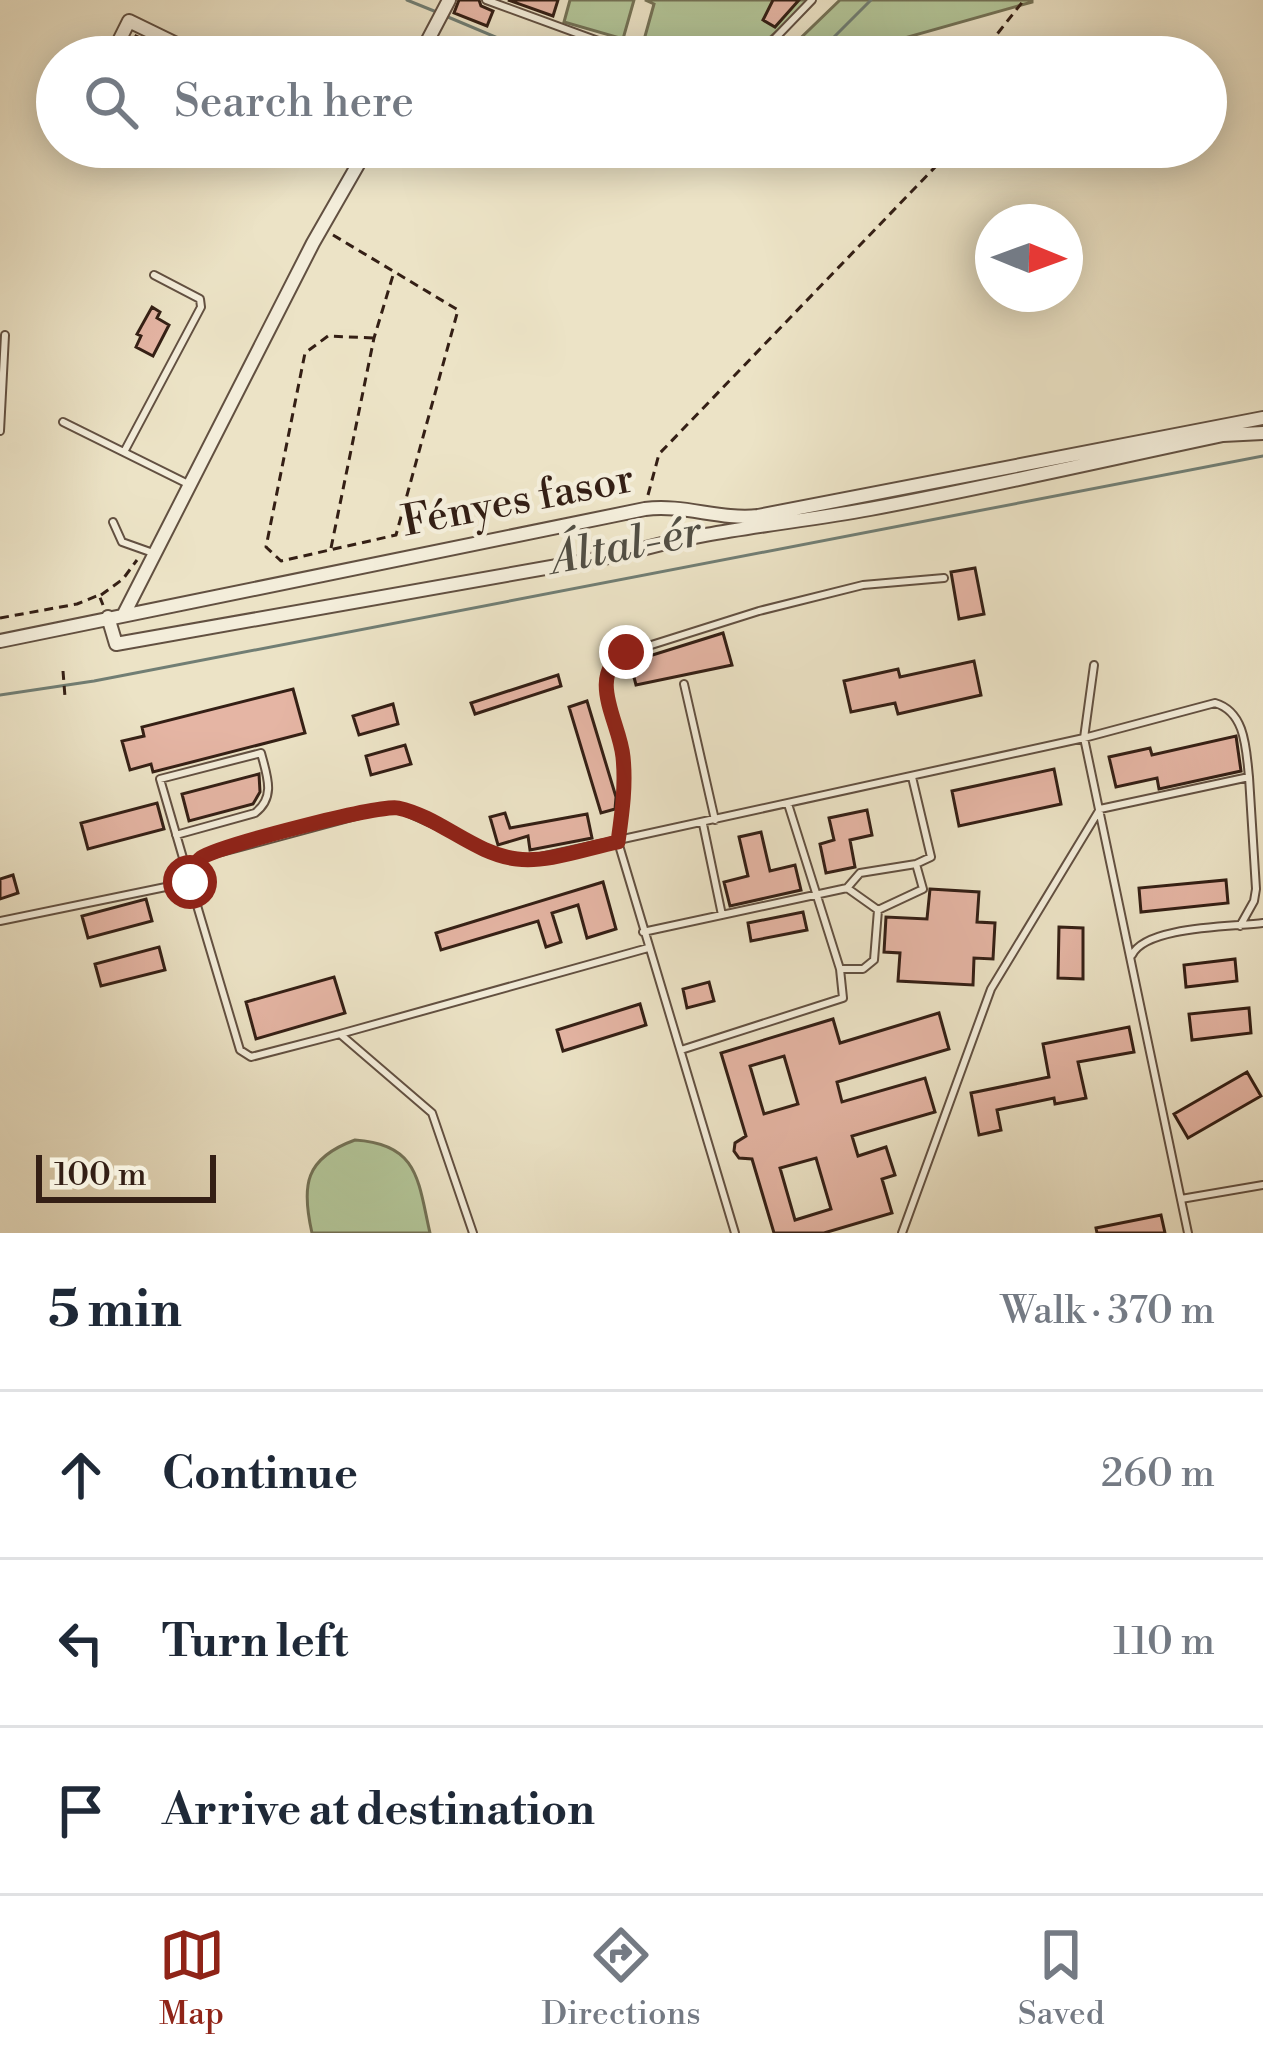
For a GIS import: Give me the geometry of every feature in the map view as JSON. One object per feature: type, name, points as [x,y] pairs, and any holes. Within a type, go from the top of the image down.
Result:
[{"type":"street","points":[[430,36],[447,4]]},
{"type":"street","points":[[122,36],[129,21],[160,36]]},
{"type":"street","points":[[124,614],[148,551],[356,168]]},
{"type":"street","name":"Fényes fasor","points":[[1,641],[645,508],[668,506],[719,517],[758,516],[1263,418]]},
{"type":"street","points":[[108,617],[116,644],[603,558],[701,533],[740,532],[875,508],[1223,435],[1263,433]]},
{"type":"lane","points":[[486,0],[585,36]]},
{"type":"lane","points":[[778,36],[812,0]]},
{"type":"lane","points":[[124,452],[201,307],[200,299],[154,275]]},
{"type":"lane","points":[[0,430],[5,335]]},
{"type":"lane","points":[[63,422],[188,484]]},
{"type":"lane","points":[[113,522],[122,542],[148,551]]},
{"type":"lane","points":[[735,1233],[618,842],[625,794],[623,751],[605,676],[613,660],[759,611],[863,585],[944,578]]},
{"type":"lane","points":[[0,631],[1,641]]},
{"type":"lane","points":[[1094,665],[1084,737],[1187,1233]]},
{"type":"lane","points":[[684,684],[715,820]]},
{"type":"lane","points":[[190,882],[192,869],[203,857],[297,828],[393,806],[510,859],[526,860],[1084,737],[1215,703],[1226,706],[1240,726],[1250,777],[1256,889],[1240,926]]},
{"type":"lane","points":[[176,835],[255,813],[264,806],[269,786],[261,753],[160,779],[176,835],[240,1050],[251,1057],[648,948]]},
{"type":"lane","points":[[643,932],[848,888],[860,873],[931,857],[912,776]]},
{"type":"lane","points":[[902,1233],[991,989],[1100,809],[1250,777]]},
{"type":"lane","points":[[681,1050],[843,998],[840,969],[788,804]]},
{"type":"lane","points":[[703,823],[722,915]]},
{"type":"lane","points":[[878,910],[923,889],[916,864]]},
{"type":"lane","points":[[0,921],[190,882]]},
{"type":"lane","points":[[848,888],[878,910]]},
{"type":"lane","points":[[840,969],[863,968],[874,960],[878,910]]},
{"type":"lane","points":[[1130,959],[1142,940],[1159,935],[1263,923]]},
{"type":"lane","points":[[340,1034],[433,1112],[473,1233]]},
{"type":"lane","points":[[1181,1199],[1263,1185]]},
{"type":"path","points":[[996,36],[1024,0]]},
{"type":"path","points":[[645,508],[659,454],[934,168]]},
{"type":"path","points":[[321,228],[458,310],[396,536],[281,561],[266,547],[304,353],[328,336],[374,338]]},
{"type":"path","points":[[331,550],[374,338],[394,272]]},
{"type":"path","points":[[0,619],[99,596],[123,579],[148,551]]},
{"type":"path","points":[[99,596],[108,617]]},
{"type":"path","points":[[63,671],[65,697]]},
{"type":"green space","points":[[570,0],[634,0],[624,36],[564,22]]},
{"type":"green space","points":[[645,0],[812,0],[772,36],[645,36],[654,4]]},
{"type":"green space","points":[[840,0],[1032,0],[911,36],[803,36]]},
{"type":"green space","points":[[355,1140],[376,1143],[404,1157],[418,1182],[430,1233],[312,1233],[307,1201],[311,1175],[326,1155]]},
{"type":"building","points":[[459,0],[479,0],[493,11],[487,26],[454,13]]},
{"type":"building","points":[[508,0],[558,0],[553,16]]},
{"type":"building","points":[[773,0],[799,0],[775,27],[763,20]]},
{"type":"building","points":[[152,307],[160,312],[157,318],[169,325],[153,356],[136,347],[141,336],[137,334]]},
{"type":"building","points":[[975,568],[984,614],[959,619],[951,572]]},
{"type":"building","points":[[723,633],[732,665],[636,685],[630,662]]},
{"type":"building","points":[[974,661],[981,695],[898,714],[895,703],[851,712],[844,681],[898,669],[900,677]]},
{"type":"building","points":[[558,675],[561,686],[475,714],[471,703]]},
{"type":"building","points":[[293,689],[305,733],[153,772],[151,764],[130,770],[122,741],[144,736],[142,727]]},
{"type":"building","points":[[587,701],[616,797],[615,809],[601,813],[569,707]]},
{"type":"building","points":[[393,704],[398,724],[359,735],[353,716]]},
{"type":"building","points":[[1236,736],[1241,771],[1159,789],[1157,778],[1116,787],[1109,757],[1150,748],[1152,755]]},
{"type":"building","points":[[405,745],[411,764],[371,775],[366,756]]},
{"type":"building","points":[[1054,769],[1061,804],[959,826],[952,791]]},
{"type":"building","points":[[259,774],[260,792],[253,804],[189,821],[182,794]]},
{"type":"building","points":[[157,803],[164,829],[88,849],[81,823]]},
{"type":"building","points":[[867,810],[872,835],[850,840],[855,867],[826,873],[820,844],[834,840],[829,818]]},
{"type":"building","points":[[505,813],[510,828],[587,814],[592,838],[530,850],[528,836],[498,845],[490,817]]},
{"type":"building","points":[[761,832],[770,871],[795,865],[801,890],[730,906],[724,882],[748,876],[739,837]]},
{"type":"building","points":[[13,875],[18,893],[0,899],[0,879]]},
{"type":"building","points":[[1226,880],[1228,903],[1141,912],[1139,888]]},
{"type":"building","points":[[603,882],[616,929],[587,938],[578,905],[552,913],[561,942],[546,947],[538,921],[441,950],[436,933]]},
{"type":"building","points":[[930,889],[979,892],[977,922],[995,923],[993,959],[974,958],[973,985],[898,981],[900,953],[884,952],[886,917],[927,919]]},
{"type":"building","points":[[146,899],[152,921],[88,938],[82,916]]},
{"type":"building","points":[[803,912],[807,930],[751,941],[748,923]]},
{"type":"building","points":[[1059,927],[1083,928],[1083,979],[1058,978]]},
{"type":"building","points":[[159,947],[165,970],[101,986],[95,964]]},
{"type":"building","points":[[1235,959],[1237,981],[1186,987],[1184,965]]},
{"type":"building","points":[[334,977],[345,1013],[256,1039],[246,1002]]},
{"type":"building","points":[[709,982],[714,1001],[687,1008],[683,989]]},
{"type":"building","points":[[640,1004],[646,1025],[563,1051],[557,1030]]},
{"type":"building","points":[[1249,1008],[1251,1033],[1192,1040],[1189,1014]]},
{"type":"building","points":[[939,1013],[949,1049],[837,1082],[842,1102],[925,1078],[935,1112],[852,1136],[858,1156],[886,1147],[895,1175],[882,1179],[892,1213],[824,1233],[774,1233],[752,1159],[739,1158],[734,1151],[735,1143],[746,1136],[721,1053],[833,1019],[840,1043]],"holes":[[[784,1056],[798,1104],[764,1114],[750,1066]],[[816,1158],[831,1209],[795,1220],[780,1168]]]},
{"type":"building","points":[[1129,1027],[1134,1052],[1078,1062],[1086,1098],[1055,1104],[1054,1098],[997,1110],[1001,1130],[979,1135],[971,1093],[1049,1077],[1043,1044]]},
{"type":"building","points":[[1247,1072],[1261,1096],[1188,1138],[1174,1114]]},
{"type":"building","points":[[1161,1215],[1165,1233],[1097,1233],[1096,1228]]},
{"type":"waterway","points":[[407,0],[439,13]]},
{"type":"waterway","points":[[835,36],[871,0]]},
{"type":"waterway","points":[[448,17],[493,36]]},
{"type":"waterway","name":"Által-ér","points":[[0,695],[94,681],[1263,456]]},
{"type":"route","points":[[190,882],[192,869],[203,857],[297,828],[393,806],[510,859],[618,842],[625,794],[623,751],[605,676],[613,660],[626,652]]}]
